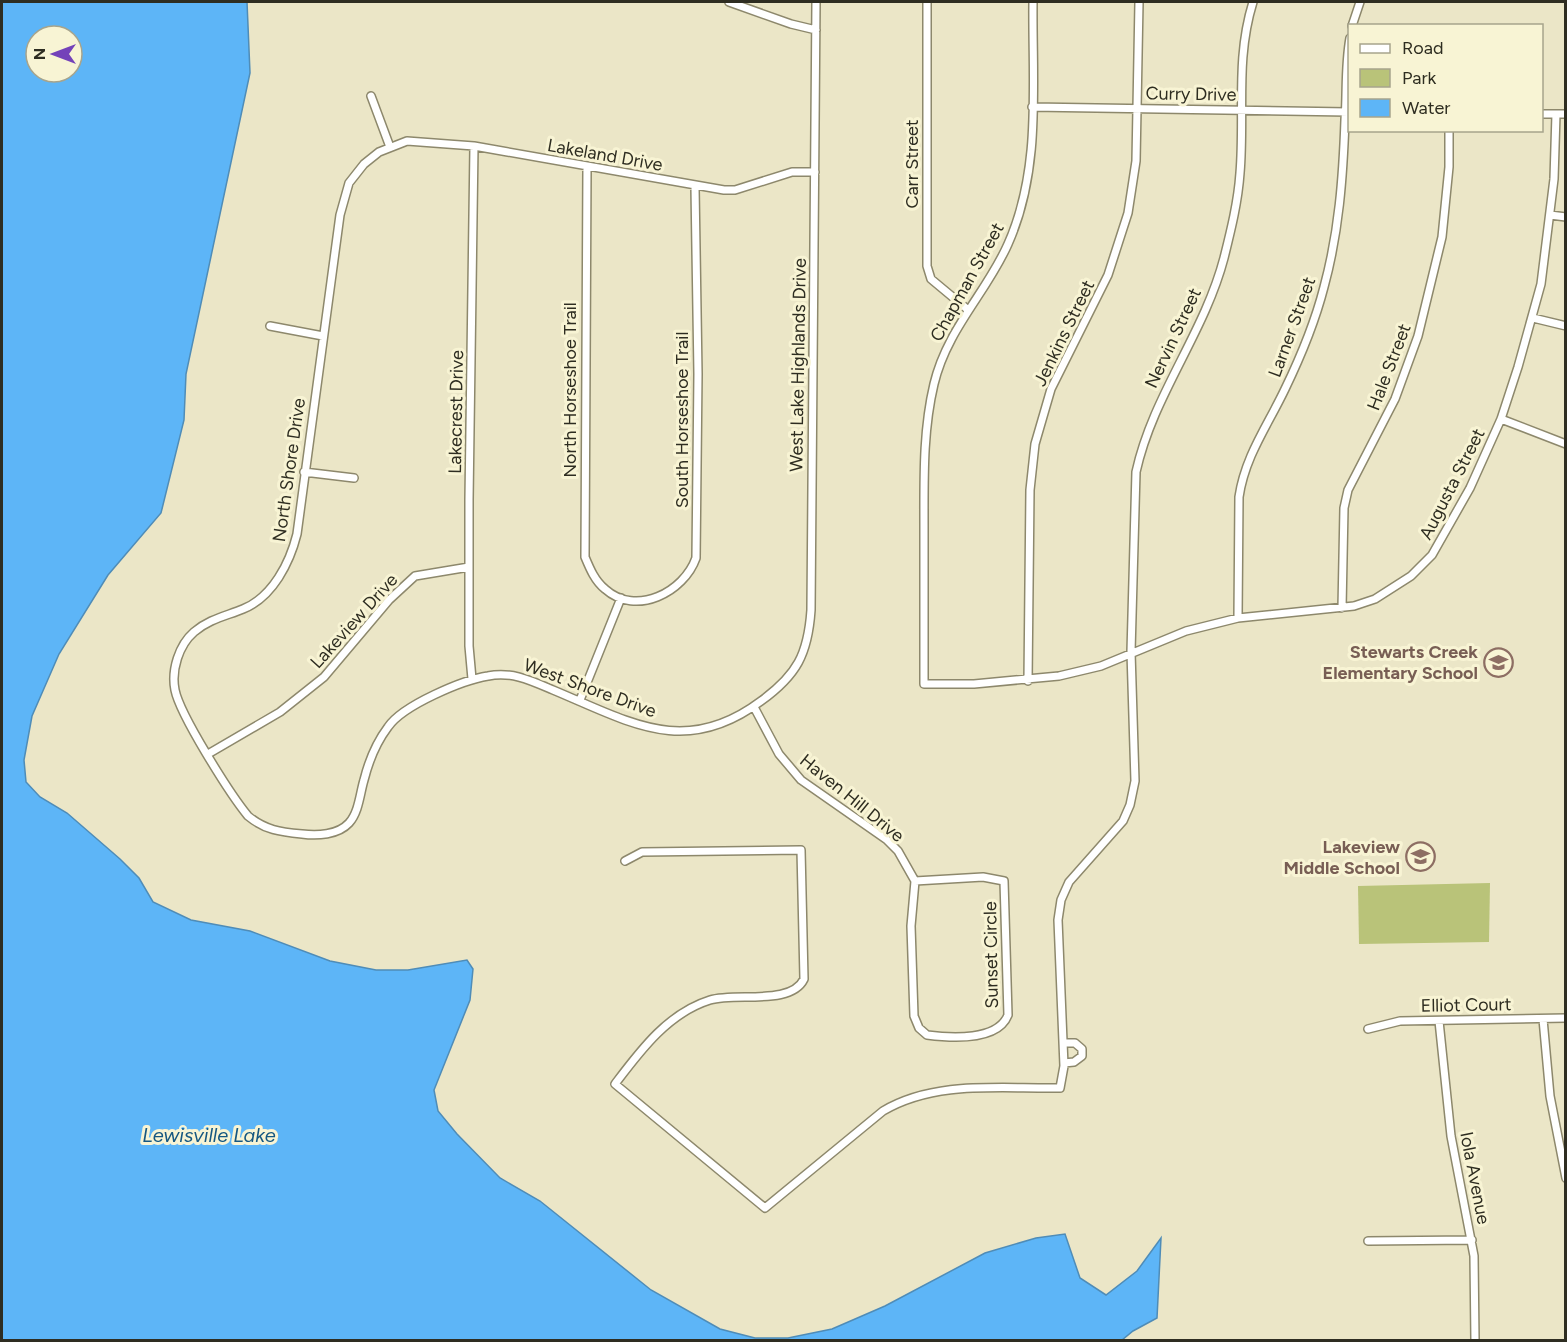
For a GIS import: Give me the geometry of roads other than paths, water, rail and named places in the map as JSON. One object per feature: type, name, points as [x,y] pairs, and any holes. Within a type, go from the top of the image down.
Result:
[{"type":"street","points":[[729,2],[791,24],[816,30]]},
{"type":"street","name":"West Lake Highlands Drive","points":[[753,707],[789,678],[798,665],[810,634],[816,2]]},
{"type":"street","name":"Carr Street","points":[[927,2],[927,267],[931,279],[967,309]]},
{"type":"street","name":"Chapman Street","points":[[924,684],[924,455],[927,415],[934,381],[967,309],[1002,258],[1022,212],[1032,154],[1033,2]]},
{"type":"street","name":"Jenkins Street","points":[[1028,681],[1030,490],[1035,444],[1051,389],[1108,275],[1122,240],[1137,161],[1139,2]]},
{"type":"street","name":"Nervin Street","points":[[1064,1063],[1058,920],[1061,900],[1069,882],[1123,821],[1130,805],[1135,781],[1131,652],[1135,489],[1138,464],[1157,406],[1204,316],[1223,260],[1238,197],[1242,49],[1253,2]]},
{"type":"street","points":[[1353,24],[1360,2]]},
{"type":"street","name":"Larner Street","points":[[1238,618],[1242,479],[1252,448],[1284,390],[1308,335],[1325,286],[1339,216],[1348,112],[1345,63],[1348,48]]},
{"type":"street","points":[[371,96],[390,147]]},
{"type":"street","name":"Curry Drive","points":[[1032,107],[1348,112]]},
{"type":"street","points":[[1543,114],[1566,114]]},
{"type":"street","name":"Augusta Street","points":[[924,684],[1028,681],[1101,666],[1186,631],[1238,618],[1342,608],[1375,599],[1411,576],[1432,555],[1470,488],[1501,419],[1533,318],[1550,215],[1556,151],[1556,114]]},
{"type":"street","name":"Hale Street","points":[[1342,608],[1344,508],[1348,490],[1395,399],[1421,326],[1442,237],[1449,167],[1449,132]]},
{"type":"street","name":"Lakeland Drive","points":[[390,147],[407,141],[474,146],[695,187],[735,190],[777,176],[815,172]]},
{"type":"street","name":"Lakecrest Drive","points":[[472,679],[469,567],[474,146]]},
{"type":"street","name":"North Shore Drive","points":[[208,754],[184,714],[175,690],[177,659],[181,648],[193,633],[223,615],[249,606],[269,589],[289,562],[297,534],[323,336],[345,194],[349,183],[364,164],[390,147]]},
{"type":"street","name":"North Horseshoe Trail","points":[[587,166],[585,557],[592,573],[604,589],[621,598]]},
{"type":"street","name":"South Horseshoe Trail","points":[[621,598],[638,600],[664,596],[681,584],[696,558],[698,374],[695,187]]},
{"type":"street","points":[[1550,215],[1566,217]]},
{"type":"street","points":[[1533,318],[1566,326]]},
{"type":"street","points":[[270,326],[323,336]]},
{"type":"street","points":[[1501,419],[1566,444]]},
{"type":"street","points":[[304,472],[354,478]]},
{"type":"street","name":"Lakeview Drive","points":[[208,754],[272,717],[324,677],[389,600],[415,576],[469,567]]},
{"type":"street","points":[[580,700],[621,598]]},
{"type":"street","name":"West Shore Drive","points":[[208,754],[241,808],[261,827],[307,835],[340,830],[353,816],[372,754],[389,724],[441,692],[472,679],[510,674],[640,724],[685,733],[700,731],[753,707]]},
{"type":"street","name":"Haven Hill Drive","points":[[753,707],[791,770],[801,780],[887,840],[898,851],[915,881]]},
{"type":"street","points":[[625,861],[642,852],[801,850],[804,979],[801,985],[785,995],[735,996],[710,1000],[683,1012],[665,1025],[615,1084],[765,1208],[883,1111],[903,1099],[941,1089],[1060,1088],[1064,1063],[1074,1062],[1082,1056],[1082,1049],[1075,1043],[1063,1042]]},
{"type":"street","name":"Sunset Circle","points":[[984,877],[1004,881],[1008,1015],[1005,1024],[980,1035],[927,1035],[919,1028],[914,1016],[911,926],[915,881],[984,877]]},
{"type":"street","name":"Elliot Court","points":[[1368,1029],[1400,1020],[1566,1018]]},
{"type":"street","points":[[1543,1019],[1550,1096],[1566,1178]]},
{"type":"street","name":"Iola Avenue","points":[[1439,1021],[1451,1136],[1472,1240],[1475,1341]]},
{"type":"street","points":[[1368,1241],[1472,1240]]},
{"type":"water","name":"Lewisville Lake","points":[[2,2],[247,2],[250,73],[186,374],[184,420],[161,513],[108,575],[59,654],[32,716],[24,760],[26,782],[40,797],[67,813],[120,859],[139,878],[153,902],[191,920],[250,931],[330,961],[376,970],[408,970],[467,960],[473,969],[470,1000],[434,1090],[438,1111],[500,1178],[540,1201],[651,1290],[720,1329],[755,1338],[788,1338],[832,1329],[885,1306],[985,1253],[1036,1238],[1065,1234],[1080,1278],[1106,1295],[1137,1271],[1161,1238],[1157,1318],[1122,1340],[2,1340]]},
{"type":"place","name":"Stewarts Creek Elementary School","points":[[1499,662]]},
{"type":"place","name":"Lakeview Middle School","points":[[1421,857]]}]
